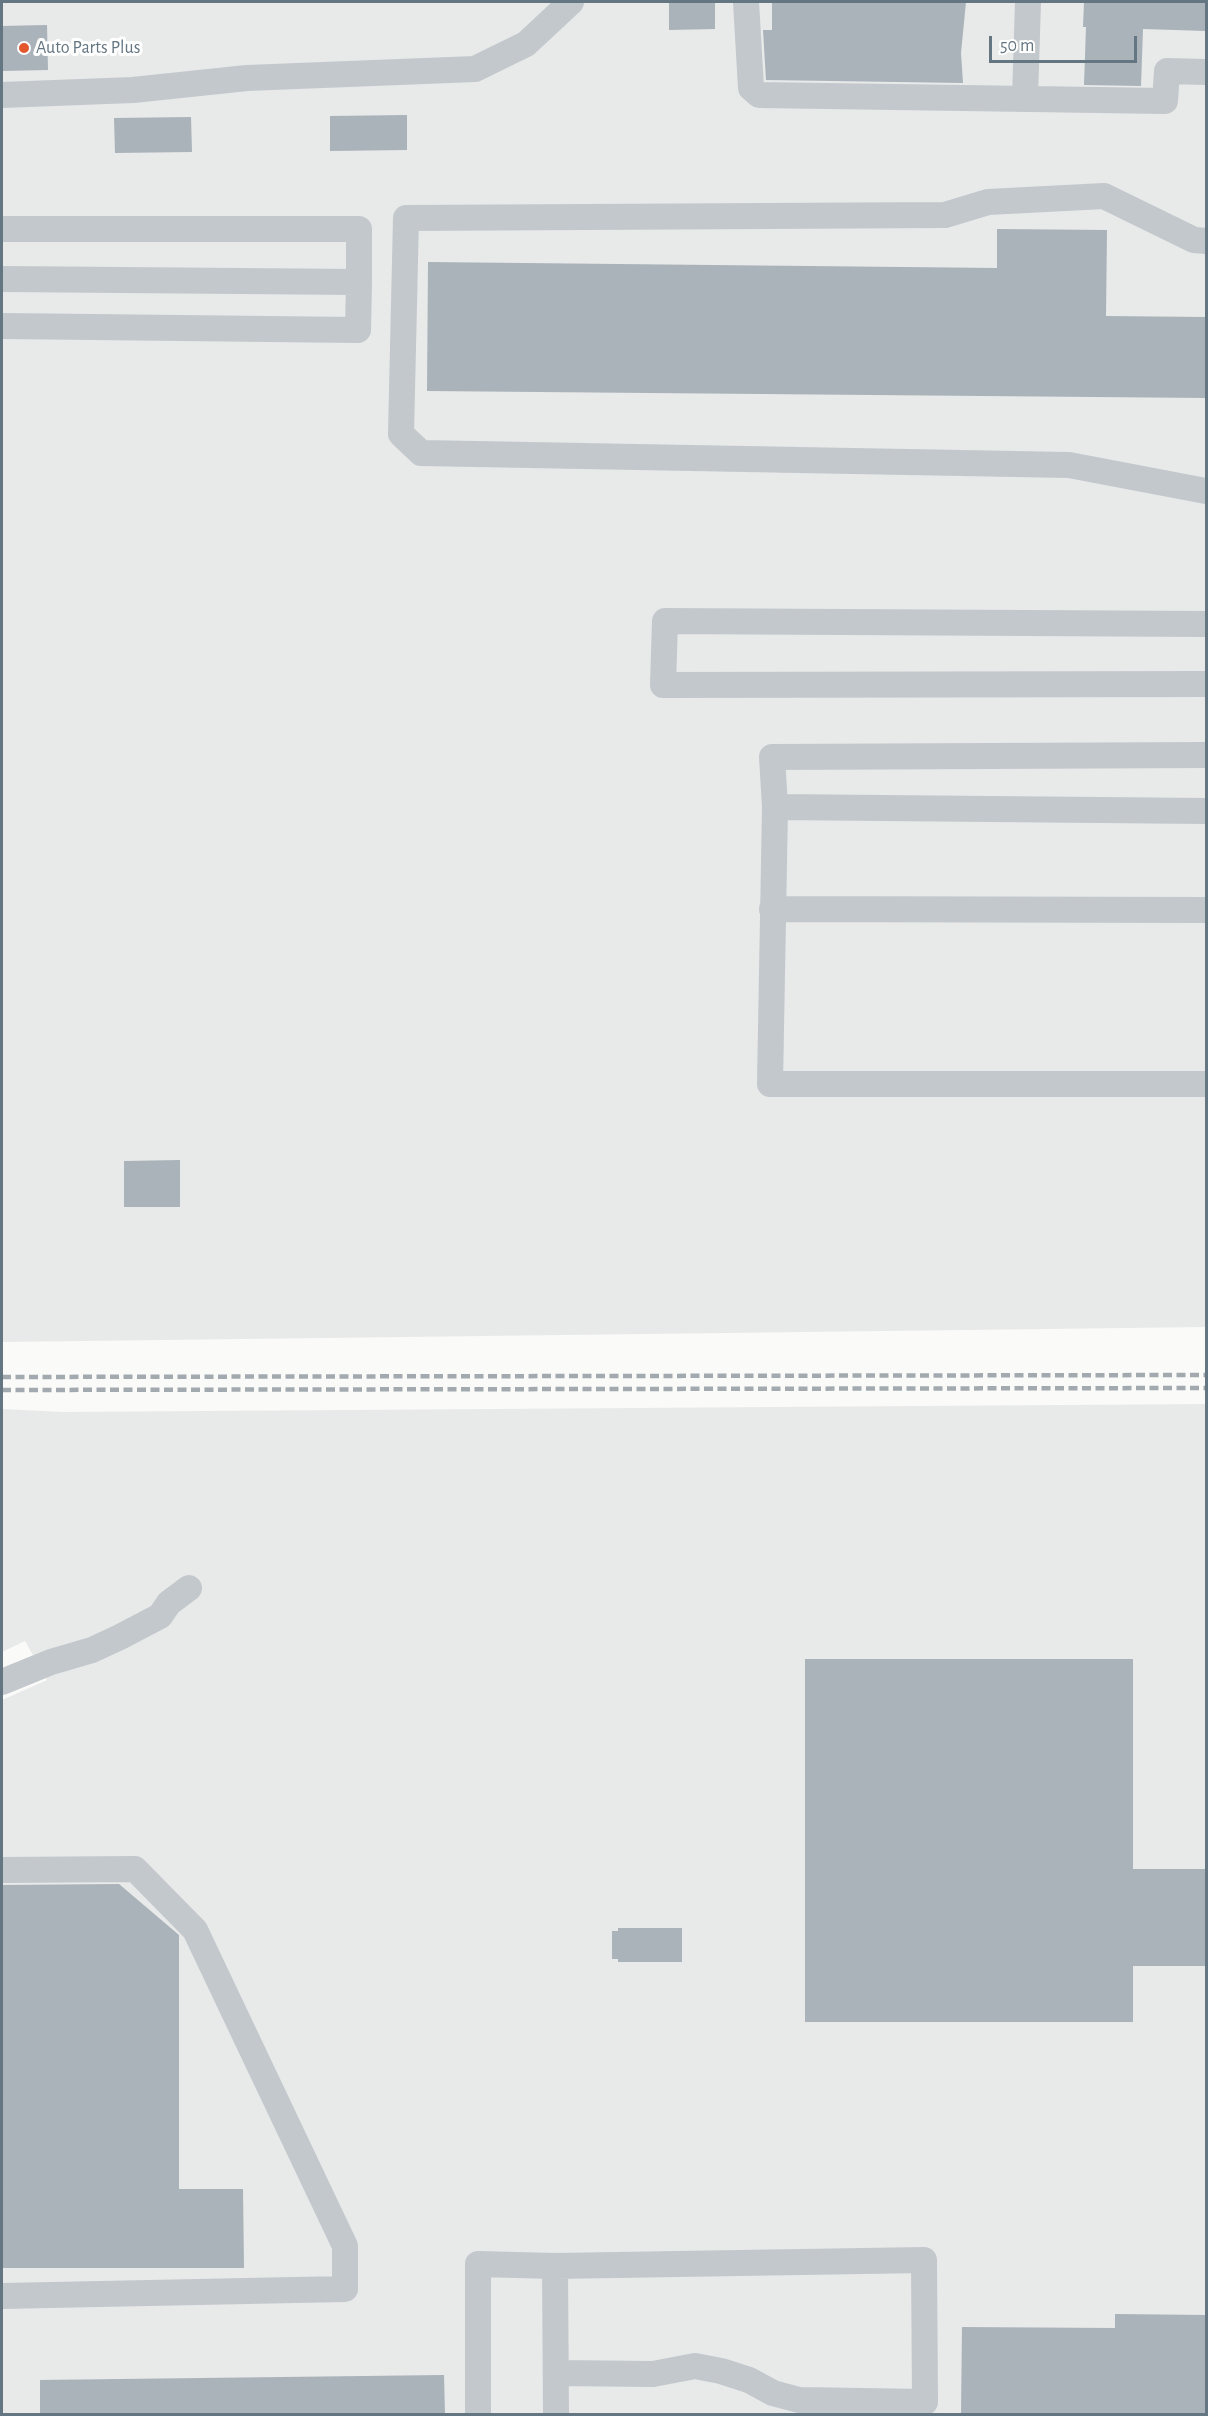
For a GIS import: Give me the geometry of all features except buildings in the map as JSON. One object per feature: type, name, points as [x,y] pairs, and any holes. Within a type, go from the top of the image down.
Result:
[{"type":"street","points":[[2,95],[133,90],[247,78],[475,69],[526,44],[571,2]]},
{"type":"street","points":[[746,2],[751,88],[759,95],[1165,101],[1167,71],[1206,72]]},
{"type":"street","points":[[1025,98],[1028,2]]},
{"type":"street","points":[[1206,241],[1194,240],[1104,196],[988,202],[945,215],[406,218],[400,434],[421,453],[1069,465],[1206,491]]},
{"type":"street","points":[[2,229],[359,229],[358,330],[2,326]]},
{"type":"street","points":[[2,279],[359,282]]},
{"type":"street","points":[[1206,624],[665,621],[663,685],[1206,684]]},
{"type":"street","points":[[1206,755],[772,757],[774,807],[770,1084],[1206,1084]]},
{"type":"street","points":[[774,807],[1206,811]]},
{"type":"street","points":[[772,909],[1206,910]]},
{"type":"street","points":[[2,1682],[51,1662],[58,1655],[150,1604],[179,1596]]},
{"type":"street","points":[[2,1870],[135,1869],[195,1930],[345,2246],[345,2289],[2,2296]]},
{"type":"street","points":[[478,2415],[478,2264],[555,2266],[924,2260],[925,2402],[799,2400],[721,2371],[695,2366],[653,2374],[556,2373]]},
{"type":"street","points":[[555,2266],[556,2415]]},
{"type":"shaded area","points":[[2,2],[1206,2],[1206,1327],[2,1342]]},
{"type":"shaded area","points":[[1206,1404],[1206,2414],[2,2414],[2,1700],[47,1680],[25,1641],[2,1652],[2,1409],[63,1412]]},
{"type":"railway","points":[[2,1377],[1206,1375]]},
{"type":"railway","points":[[2,1390],[1206,1388]]},
{"type":"place","name":"Auto Parts Plus","points":[[24,48]]}]
